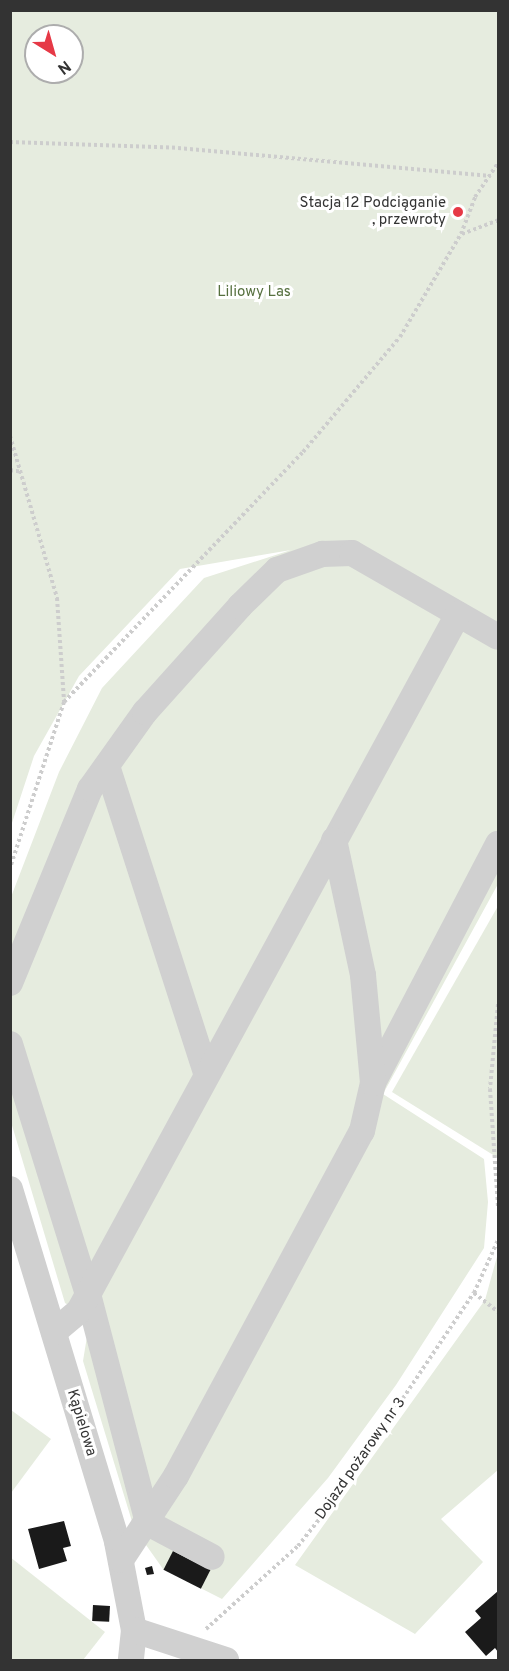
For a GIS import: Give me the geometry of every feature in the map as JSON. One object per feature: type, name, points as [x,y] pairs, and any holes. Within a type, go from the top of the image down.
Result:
[{"type":"street","points":[[10,983],[90,789],[153,704],[240,606],[277,570],[322,554],[352,553],[498,637]]},
{"type":"street","points":[[54,1332],[79,1311],[333,840],[458,614]]},
{"type":"street","points":[[107,766],[207,1072]]},
{"type":"street","points":[[333,840],[363,975],[373,1083]]},
{"type":"street","points":[[121,1560],[148,1523],[362,1131],[373,1083],[498,844]]},
{"type":"street","points":[[10,1044],[88,1294],[148,1523],[212,1557]]},
{"type":"street","name":"Kąpielowa","points":[[10,1189],[121,1560],[134,1630],[131,1660]]},
{"type":"street","points":[[134,1630],[226,1660]]},
{"type":"path","points":[[10,142],[178,148],[491,176]]},
{"type":"path","points":[[64,702],[303,452],[400,337],[461,234],[475,197],[498,163]]},
{"type":"path","points":[[461,234],[498,220]]},
{"type":"path","points":[[10,436],[57,598],[64,702],[10,868]]},
{"type":"path","points":[[10,470],[22,472]]},
{"type":"path","points":[[498,1004],[490,1089],[498,1207]]},
{"type":"path","name":"Dojazd pożarowy nr 3","points":[[185,1647],[298,1546],[336,1498],[474,1293],[498,1240]]},
{"type":"path","points":[[474,1293],[498,1312]]},
{"type":"green space","name":"Liliowy Las","points":[[11,11],[498,11],[498,884],[383,1094],[484,1159],[488,1202],[484,1248],[396,1385],[328,1478],[222,1599],[163,1569],[134,1528],[83,1361],[90,1318],[65,1303],[11,1122],[11,897],[59,772],[102,688],[204,578],[291,550],[180,569],[79,676],[34,756],[11,826]]},
{"type":"green space","points":[[498,906],[498,1158],[392,1092]]},
{"type":"green space","points":[[498,1253],[498,1470],[441,1519],[483,1562],[415,1634],[295,1565],[485,1300]]},
{"type":"green space","points":[[11,1410],[51,1439],[11,1493]]},
{"type":"green space","points":[[10,1557],[105,1632],[83,1660],[11,1660]]},
{"type":"building","points":[[64,1521],[71,1546],[63,1548],[67,1561],[39,1569],[28,1529]]},
{"type":"building","points":[[173,1551],[210,1570],[201,1589],[163,1570]]},
{"type":"building","points":[[152,1566],[154,1574],[147,1575],[145,1568]]},
{"type":"building","points":[[498,1591],[498,1652],[495,1648],[486,1656],[465,1632],[481,1618],[475,1611]]},
{"type":"building","points":[[93,1605],[110,1606],[109,1622],[92,1621]]},
{"type":"place","name":"Stacja 12 Podciąganie , przewroty","points":[[458,212]]}]
